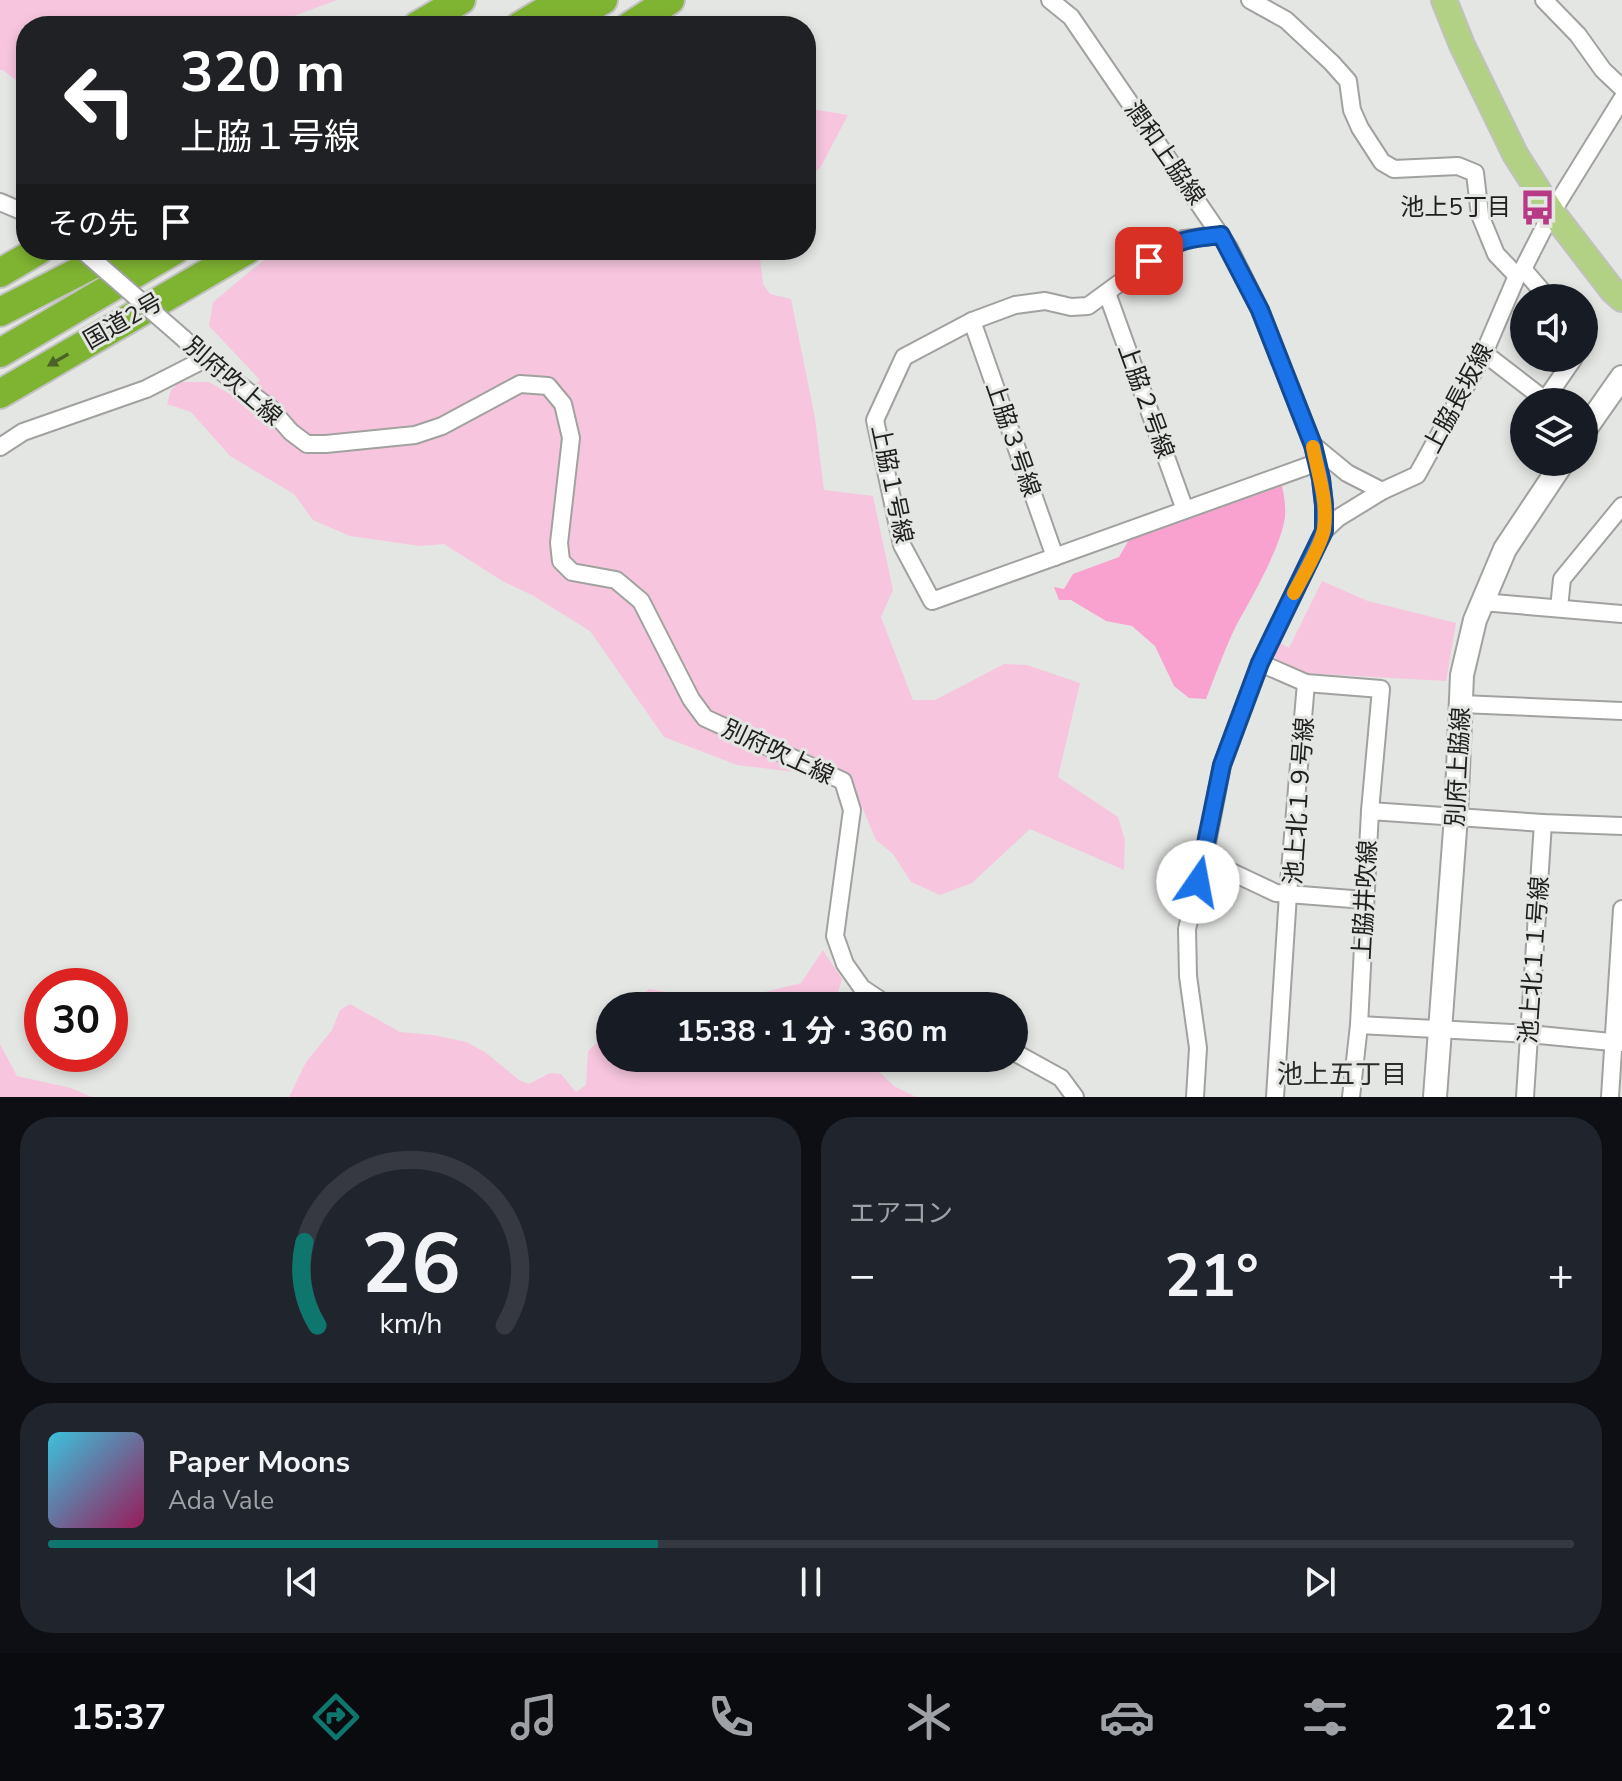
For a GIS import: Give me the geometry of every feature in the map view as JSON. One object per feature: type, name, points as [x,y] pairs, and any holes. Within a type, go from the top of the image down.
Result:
[{"type":"highway","points":[[434,16],[461,0]]},
{"type":"highway","points":[[537,16],[563,0]]},
{"type":"highway","points":[[576,16],[603,0]]},
{"type":"highway","points":[[645,16],[670,0]]},
{"type":"highway","points":[[0,273],[22,260]]},
{"type":"highway","points":[[0,312],[101,260]]},
{"type":"highway","points":[[0,353],[158,260]]},
{"type":"highway","name":"国道2号","points":[[0,394],[230,260]]},
{"type":"main road","points":[[1444,0],[1462,45],[1515,154],[1552,212],[1622,299]]},
{"type":"street","name":"潤和上脇線","points":[[1050,0],[1071,17],[1221,235],[1260,310],[1313,445],[1321,479],[1324,531],[1260,663],[1222,765],[1187,929],[1188,976],[1198,1048],[1195,1097]]},
{"type":"street","points":[[1250,0],[1286,20],[1348,81],[1352,110],[1382,162],[1394,169],[1458,166],[1475,173],[1480,215],[1496,254],[1533,284]]},
{"type":"street","points":[[1544,0],[1622,88]]},
{"type":"street","name":"上脇長坂線","points":[[1324,531],[1338,518],[1382,491],[1417,475],[1484,353],[1520,272],[1552,212],[1622,99]]},
{"type":"street","name":"上脇１号線","points":[[1221,235],[1184,239],[1170,246],[1088,306],[1071,307],[1045,301],[1015,305],[972,321],[904,357],[875,420],[902,545],[932,601],[1316,463]]},
{"type":"street","name":"別府吹上線","points":[[93,260],[205,359],[271,409],[291,432],[307,444],[415,435],[442,426],[520,384],[548,386],[563,404],[571,438],[559,543],[561,561],[572,572],[616,580],[641,601],[691,699],[705,718],[843,781],[852,810],[835,936],[845,964],[868,992]]},
{"type":"street","name":"上脇２号線","points":[[1107,293],[1185,510]]},
{"type":"street","name":"上脇３号線","points":[[972,321],[1055,557]]},
{"type":"street","points":[[1484,353],[1545,400],[1564,372]]},
{"type":"street","points":[[0,447],[23,432],[146,389],[205,359]]},
{"type":"street","points":[[1598,411],[1622,377]]},
{"type":"street","points":[[1313,445],[1347,473],[1382,491]]},
{"type":"street","name":"別府上脇線","points":[[1435,1097],[1456,816],[1462,675],[1475,620],[1505,549],[1554,476]]},
{"type":"street","points":[[1559,608],[1562,579],[1622,506]]},
{"type":"street","points":[[1482,602],[1622,614]]},
{"type":"street","points":[[1260,663],[1306,683],[1381,689],[1370,811]]},
{"type":"street","name":"池上北１９号線","points":[[1306,683],[1288,894],[1365,900]]},
{"type":"street","points":[[1461,704],[1622,711]]},
{"type":"street","name":"上脇井吹線","points":[[1351,1097],[1359,1025],[1370,811],[1622,826]]},
{"type":"street","name":"池上北１１号線","points":[[1525,1097],[1543,823]]},
{"type":"street","points":[[1204,859],[1276,893],[1288,894],[1275,1097]]},
{"type":"street","points":[[1610,1097],[1618,1043],[1622,909]]},
{"type":"street","points":[[1359,1025],[1529,1034],[1618,1043]]},
{"type":"street","points":[[1028,1060],[1061,1078],[1075,1097]]},
{"type":"shaded area","points":[[0,0],[337,0],[294,16],[16,16],[16,80],[0,70]]},
{"type":"shaded area","points":[[816,110],[848,115],[816,171]]},
{"type":"shaded area","points":[[264,260],[760,260],[763,284],[770,294],[791,299],[815,418],[824,490],[873,496],[893,590],[881,617],[913,700],[935,700],[1004,664],[1027,665],[1080,683],[1058,777],[1118,817],[1125,840],[1124,870],[1030,829],[972,883],[940,895],[911,882],[893,854],[876,840],[850,779],[737,765],[664,737],[590,631],[532,595],[504,582],[444,544],[420,546],[350,536],[313,520],[294,494],[230,456],[191,412],[167,404],[171,390],[179,382],[209,382],[237,398],[260,380],[209,326],[213,302]]},
{"type":"shaded area","points":[[1282,486],[1285,517],[1278,543],[1233,633],[1206,699],[1189,698],[1174,686],[1155,646],[1132,626],[1106,621],[1071,600],[1059,600],[1054,587],[1064,589],[1073,574],[1119,557],[1130,538]]},
{"type":"shaded area","points":[[1322,581],[1368,601],[1456,623],[1446,681],[1300,673],[1276,661],[1274,652],[1279,642],[1289,648]]},
{"type":"shaded area","points":[[823,950],[842,979],[838,992],[765,992],[801,983]]},
{"type":"shaded area","points":[[350,1004],[400,1032],[466,1042],[529,1084],[550,1073],[561,1074],[576,1092],[586,1085],[588,1051],[596,1044],[596,1072],[879,1072],[894,1086],[916,1097],[289,1097],[306,1062],[332,1030],[340,1010]]},
{"type":"shaded area","points":[[0,1044],[17,1076],[71,1088],[92,1097],[0,1097]]},
{"type":"slow traffic","points":[[1294,593],[1324,531],[1321,479],[1313,447]]},
{"type":"place","name":"池上5丁目","points":[[1537,207]]},
{"type":"district","name":"池上五丁目","points":[[1342,1074]]},
{"type":"route","points":[[1149,261],[1184,239],[1221,235],[1260,310],[1313,445],[1324,505],[1324,531],[1260,663],[1222,765],[1198,882]]}]
